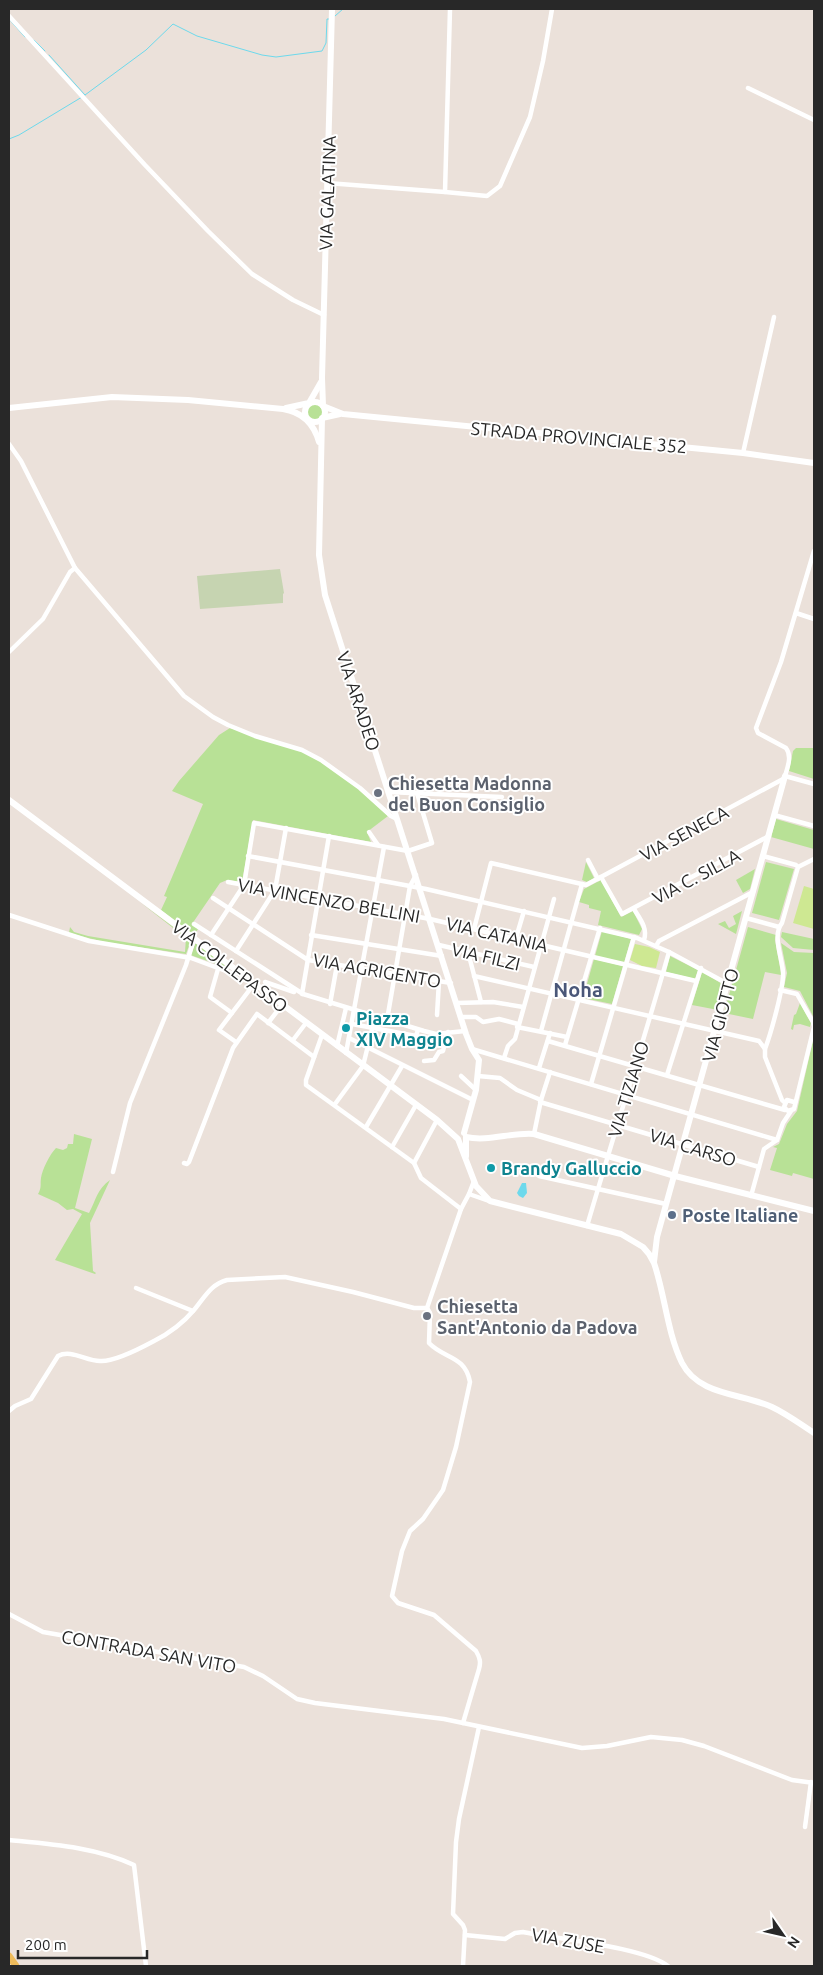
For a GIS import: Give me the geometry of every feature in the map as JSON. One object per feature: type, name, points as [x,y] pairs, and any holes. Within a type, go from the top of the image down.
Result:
[{"type":"main road","points":[[9,1956],[16,1966]]},
{"type":"street","points":[[445,192],[450,9]]},
{"type":"street","points":[[327,183],[487,196],[500,186],[530,117],[543,62],[552,9]]},
{"type":"street","name":"VIA GALATINA","points":[[323,406],[322,378],[332,15]]},
{"type":"street","points":[[9,16],[202,224],[252,274],[293,300],[324,315]]},
{"type":"street","points":[[748,88],[814,120]]},
{"type":"street","points":[[743,453],[774,317]]},
{"type":"street","name":"VIA GALATINA","points":[[309,403],[322,378]]},
{"type":"street","points":[[9,408],[112,397],[188,400],[283,409],[295,412],[314,422],[322,418],[324,414],[323,406],[317,402],[283,409]]},
{"type":"street","points":[[308,419],[304,411],[309,403]]},
{"type":"street","name":"STRADA PROVINCIALE 352","points":[[323,406],[335,413],[343,414],[743,453],[814,463]]},
{"type":"street","name":"STRADA PROVINCIALE 352","points":[[322,418],[343,414]]},
{"type":"street","name":"VIA ARADEO","points":[[322,418],[319,555],[325,595],[465,1031],[472,1049],[479,1060],[478,1076]]},
{"type":"street","name":"VIA ARADEO","points":[[308,419],[318,437],[320,449]]},
{"type":"street","points":[[9,444],[21,460],[75,568],[188,700],[228,725],[255,736],[293,747],[321,760],[360,788],[391,816],[397,819]]},
{"type":"street","points":[[814,551],[781,662],[756,728],[758,733],[789,751],[790,756],[785,777],[814,784]]},
{"type":"street","points":[[9,652],[43,619],[70,572],[75,568]]},
{"type":"street","points":[[796,613],[814,618]]},
{"type":"street","name":"VIA GIOTTO","points":[[654,1263],[657,1238],[666,1204],[684,1145],[785,777]]},
{"type":"street","name":"VIA SENECA","points":[[582,884],[586,885],[600,878],[785,777]]},
{"type":"street","points":[[388,792],[502,797]]},
{"type":"street","points":[[211,935],[244,884],[254,823],[408,851],[432,843],[417,793]]},
{"type":"street","name":"VIA COLLEPASSO","points":[[9,800],[322,1036],[461,1136]]},
{"type":"street","points":[[774,814],[814,826]]},
{"type":"street","points":[[236,951],[275,890],[286,828]]},
{"type":"street","points":[[369,832],[378,846]]},
{"type":"street","points":[[303,994],[311,935],[329,836]]},
{"type":"street","name":"VIA C. SILLA","points":[[600,878],[622,914],[769,836]]},
{"type":"street","points":[[346,1053],[384,847]]},
{"type":"street","points":[[248,856],[410,886],[634,937],[669,952],[728,984]]},
{"type":"street","points":[[763,856],[798,867]]},
{"type":"street","points":[[785,1110],[784,1102],[765,1057],[765,1049],[783,973],[777,940],[779,926],[782,923],[798,867],[814,859]]},
{"type":"street","points":[[588,860],[600,878]]},
{"type":"street","points":[[474,929],[490,862],[582,884],[541,1031]]},
{"type":"street","points":[[388,1020],[410,886],[416,875]]},
{"type":"street","name":"VIA VINCENZO BELLINI","points":[[228,882],[430,919]]},
{"type":"street","points":[[656,946],[659,941],[753,892]]},
{"type":"street","name":"VIA AGRIGENTO","points":[[213,898],[308,960],[451,983]]},
{"type":"street","points":[[504,1058],[508,1046],[514,1039],[554,899]]},
{"type":"street","points":[[634,908],[645,928],[644,940]]},
{"type":"street","points":[[516,938],[524,911]]},
{"type":"street","points":[[9,915],[89,941],[188,957],[234,974],[239,972]]},
{"type":"street","points":[[746,918],[779,926]]},
{"type":"street","name":"VIA CATANIA","points":[[430,919],[696,981]]},
{"type":"street","points":[[194,924],[303,994]]},
{"type":"street","points":[[565,1045],[600,928]]},
{"type":"street","points":[[311,935],[442,956]]},
{"type":"street","points":[[591,1084],[634,937]]},
{"type":"street","points":[[113,1172],[130,1103],[194,939]]},
{"type":"street","name":"VIA FILZI","points":[[438,945],[534,967]]},
{"type":"street","points":[[468,952],[480,1002]]},
{"type":"street","name":"VIA TIZIANO","points":[[587,1226],[669,952]]},
{"type":"street","points":[[330,1004],[337,965]]},
{"type":"street","points":[[667,1075],[701,968]]},
{"type":"street","points":[[218,969],[210,997],[232,1013]]},
{"type":"street","points":[[260,989],[271,975]]},
{"type":"street","points":[[474,976],[759,1041],[765,1049]]},
{"type":"street","points":[[437,1015],[439,981]]},
{"type":"street","points":[[265,982],[330,1004],[418,1030],[436,1034],[465,1031]]},
{"type":"street","points":[[236,1042],[219,1030],[254,984]]},
{"type":"street","points":[[751,1196],[764,1149],[777,1140],[783,1123],[794,1109],[794,1102],[814,1027],[797,994],[780,990]]},
{"type":"street","points":[[457,1003],[480,1002],[523,1007]]},
{"type":"street","points":[[268,1023],[282,1005]]},
{"type":"street","points":[[337,1046],[346,1008]]},
{"type":"street","points":[[184,1164],[189,1162],[236,1042],[257,1014],[314,1057]]},
{"type":"street","points":[[335,1104],[363,1066],[375,1016]]},
{"type":"street","points":[[461,1017],[476,1017],[483,1022],[499,1018],[518,1025],[567,1037]]},
{"type":"street","points":[[293,1040],[306,1023]]},
{"type":"street","points":[[352,1024],[416,1036],[418,1030]]},
{"type":"street","points":[[424,1061],[434,1060],[439,1052],[443,1051],[448,1032]]},
{"type":"street","points":[[539,1068],[550,1033]]},
{"type":"street","points":[[322,1036],[306,1084],[414,1164],[421,1178],[461,1208]]},
{"type":"street","points":[[349,1038],[473,1100]]},
{"type":"street","points":[[548,1041],[791,1111]]},
{"type":"street","points":[[472,1049],[777,1140]]},
{"type":"street","points":[[366,1127],[402,1066]]},
{"type":"street","points":[[534,1134],[550,1072]]},
{"type":"street","points":[[461,1076],[476,1090]]},
{"type":"street","points":[[478,1076],[476,1090],[461,1136],[466,1160],[474,1180],[479,1190],[490,1201]]},
{"type":"street","name":"VIA CARSO","points":[[478,1076],[500,1078],[517,1090],[541,1101],[759,1167]]},
{"type":"street","points":[[784,1102],[789,1100],[794,1102]]},
{"type":"street","points":[[392,1147],[416,1105]]},
{"type":"street","points":[[414,1164],[437,1120]]},
{"type":"street","points":[[461,1136],[475,1138],[534,1134],[675,1176],[814,1211]]},
{"type":"street","points":[[539,1176],[666,1204]]},
{"type":"street","points":[[463,1723],[480,1670],[479,1656],[476,1651],[434,1615],[398,1603],[392,1596],[402,1551],[410,1531],[423,1519],[443,1490],[456,1447],[470,1382],[468,1372],[458,1360],[429,1343],[430,1313],[427,1308],[461,1208],[474,1180]]},
{"type":"street","points":[[469,1194],[621,1234],[642,1247],[654,1263],[676,1349],[689,1374],[715,1390],[772,1407],[814,1433]]},
{"type":"street","points":[[642,1247],[657,1238]]},
{"type":"street","points":[[9,1411],[15,1406],[31,1399],[54,1361],[61,1354],[102,1362],[160,1338],[193,1311],[209,1290],[218,1282],[272,1276],[285,1277],[414,1308],[427,1308]]},
{"type":"street","points":[[136,1288],[193,1311]]},
{"type":"street","name":"CONTRADA SAN VITO","points":[[9,1614],[43,1632],[244,1667],[263,1676],[298,1699],[315,1703],[429,1717],[582,1748],[607,1746],[651,1737],[682,1740],[704,1746],[792,1780],[812,1783]]},
{"type":"street","points":[[463,1966],[465,1935],[463,1924],[453,1914],[456,1842],[459,1818],[479,1727]]},
{"type":"street","points":[[805,1827],[812,1783]]},
{"type":"street","points":[[9,1840],[60,1844],[94,1852],[134,1865],[146,1966]]},
{"type":"street","name":"VIA ZUSE","points":[[465,1935],[505,1938],[523,1932],[627,1950],[657,1960],[668,1966]]},
{"type":"green space","points":[[312,404],[318,404],[323,409],[321,418],[312,420],[307,415],[307,409]]},
{"type":"green space","points":[[280,569],[284,593],[283,603],[200,609],[197,576]]},
{"type":"green space","points":[[230,728],[285,745],[315,758],[348,781],[388,816],[367,832],[371,842],[253,820],[242,882],[227,880],[220,883],[192,924],[198,929],[194,936],[161,910],[167,897],[164,896],[203,804],[172,791],[219,735]]},
{"type":"green space","points":[[796,748],[814,748],[814,779],[789,771],[793,751]]},
{"type":"green space","points":[[776,819],[814,830],[814,849],[771,837]]},
{"type":"green space","points":[[586,862],[594,878],[587,882],[582,880]]},
{"type":"green space","points":[[766,862],[794,869],[779,920],[752,913]]},
{"type":"green space","points":[[755,869],[750,889],[743,893],[736,880]]},
{"type":"green space","points":[[601,880],[621,917],[633,911],[642,929],[639,935],[598,925],[601,911],[589,908],[589,905],[579,902],[584,889]]},
{"type":"green space","points":[[804,886],[814,889],[814,929],[793,923]]},
{"type":"green space","points":[[141,903],[191,940],[186,954],[104,942],[69,933],[70,927],[74,932],[88,936],[185,952],[186,938]]},
{"type":"green space","points":[[742,911],[736,934],[718,924],[725,921],[729,928],[736,924],[733,916]]},
{"type":"green space","points":[[748,927],[776,935],[775,940],[781,973],[781,975],[765,972],[753,1019],[724,1013]]},
{"type":"green space","points":[[602,931],[631,939],[624,963],[595,956]]},
{"type":"green space","points":[[782,932],[814,939],[814,950],[793,948],[781,937]]},
{"type":"green space","points":[[781,943],[794,952],[814,953],[814,1018],[800,991],[784,987],[787,973]]},
{"type":"green space","points":[[195,944],[197,944],[228,968],[191,955]]},
{"type":"green space","points":[[635,944],[660,952],[656,968],[642,966],[630,960]]},
{"type":"green space","points":[[670,956],[698,970],[695,979],[666,972]]},
{"type":"green space","points":[[594,959],[623,966],[612,1004],[583,998]]},
{"type":"green space","points":[[702,972],[724,985],[718,1010],[692,1005]]},
{"type":"green space","points":[[800,1003],[811,1023],[810,1027],[800,1024],[794,1025],[793,1030],[791,1029],[794,1015]]},
{"type":"green space","points":[[814,1036],[814,1179],[793,1173],[792,1176],[770,1170],[777,1148],[773,1147],[779,1144],[787,1124],[797,1111]]},
{"type":"green space","points":[[74,1134],[92,1139],[75,1208],[89,1213],[99,1191],[110,1180],[90,1223],[93,1271],[95,1274],[55,1260],[82,1214],[73,1209],[67,1210],[58,1203],[38,1194],[42,1175],[49,1158],[56,1148],[63,1150],[67,1148],[68,1144],[73,1144]]},
{"type":"water","points":[[522,1183],[526,1183],[527,1193],[523,1198],[517,1193]]},
{"type":"waterway","points":[[335,16],[343,9]]},
{"type":"waterway","points":[[9,19],[25,37]]},
{"type":"waterway","points":[[85,95],[146,50],[173,24],[197,36],[262,55],[276,57],[322,51],[326,43],[327,19],[329,19]]},
{"type":"waterway","points":[[34,40],[45,51]]},
{"type":"waterway","points":[[49,55],[85,95]]},
{"type":"waterway","points":[[9,139],[19,135],[82,97]]},
{"type":"place","name":"Chiesetta Madonna del Buon Consiglio","points":[[378,793]]},
{"type":"place","name":"Piazza XIV Maggio","points":[[346,1028]]},
{"type":"place","name":"Brandy Galluccio","points":[[491,1168]]},
{"type":"place","name":"Poste Italiane","points":[[672,1215]]},
{"type":"place","name":"Chiesetta Sant'Antonio da Padova","points":[[427,1316]]},
{"type":"district","name":"Noha","points":[[578,989]]}]
